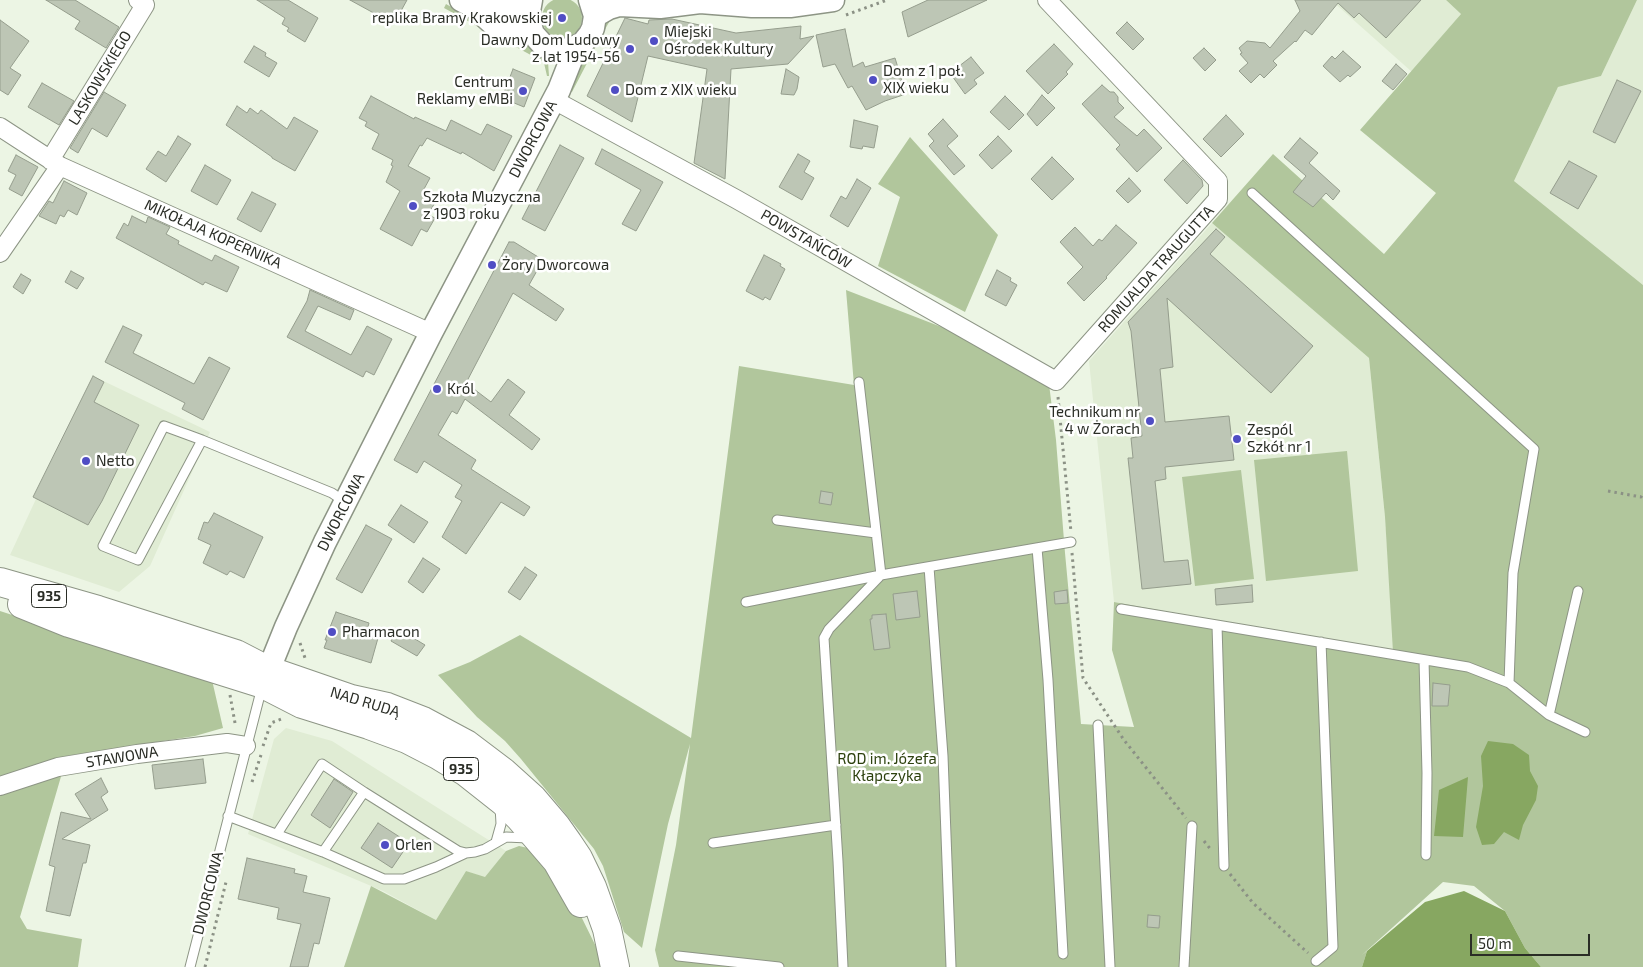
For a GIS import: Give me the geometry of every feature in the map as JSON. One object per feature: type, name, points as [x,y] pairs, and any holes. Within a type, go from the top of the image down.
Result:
[{"type":"main road","name":"NAD RUDĄ","points":[[0,582],[98,610],[236,654],[302,704],[406,739],[466,772],[520,818],[545,845],[570,882],[615,966]]},
{"type":"main road","name":"NAD RUDĄ","points":[[0,595],[69,623],[265,677],[387,707],[423,721],[466,744],[510,778],[533,799],[556,826],[578,858],[600,908],[607,929],[615,966]]},
{"type":"street","name":"LASKOWSKIEGO","points":[[55,163],[145,5],[138,0]]},
{"type":"street","points":[[467,4],[493,10],[503,10],[530,0]]},
{"type":"street","name":"DWORCOWA","points":[[530,0],[528,17],[541,41],[557,92]]},
{"type":"street","points":[[467,4],[500,28],[563,50],[576,47],[586,40],[593,28],[593,8],[609,8],[619,5],[660,7],[695,1],[790,6],[833,0]]},
{"type":"street","name":"ROMUALDA TRAUGUTTA","points":[[1047,0],[1218,180],[1218,199],[1056,381]]},
{"type":"street","name":"DWORCOWA","points":[[265,677],[286,627],[346,502],[431,333],[557,92],[576,47]]},
{"type":"street","name":"POWSTAŃCÓW","points":[[557,92],[722,191],[1056,381]]},
{"type":"street","name":"MIKOŁAJA KOPERNIKA","points":[[0,128],[55,163],[431,333]]},
{"type":"street","points":[[0,252],[55,163]]},
{"type":"street","name":"STAWOWA","points":[[0,786],[58,767],[137,754],[227,743],[246,746]]},
{"type":"lane","points":[[1252,193],[1534,449],[1514,573],[1509,683]]},
{"type":"lane","points":[[859,382],[881,575]]},
{"type":"lane","points":[[202,440],[138,560],[103,546],[164,426],[202,440],[332,493],[346,502]]},
{"type":"lane","points":[[777,520],[876,533]]},
{"type":"lane","points":[[746,602],[881,575],[1072,542]]},
{"type":"lane","points":[[1037,548],[1048,680],[1063,954]]},
{"type":"lane","points":[[929,567],[943,756],[951,967]]},
{"type":"lane","points":[[842,967],[836,825],[824,638],[829,629],[881,575]]},
{"type":"lane","points":[[1549,715],[1578,590]]},
{"type":"lane","points":[[1121,609],[1468,667],[1509,683],[1549,715],[1585,732]]},
{"type":"lane","points":[[1217,625],[1224,866]]},
{"type":"lane","points":[[1316,961],[1333,947],[1321,642]]},
{"type":"lane","points":[[1424,660],[1427,772],[1426,856]]},
{"type":"lane","name":"DWORCOWA","points":[[190,967],[265,677]]},
{"type":"lane","points":[[1098,725],[1110,967]]},
{"type":"lane","points":[[277,834],[322,764],[458,851],[466,853]]},
{"type":"lane","points":[[323,852],[364,792]]},
{"type":"lane","points":[[495,795],[501,813],[499,834],[496,842]]},
{"type":"lane","points":[[228,816],[323,852],[384,879],[404,879],[466,853],[485,849],[506,837],[530,838],[545,845]]},
{"type":"lane","points":[[713,843],[836,825]]},
{"type":"lane","points":[[1184,967],[1192,826]]},
{"type":"lane","points":[[678,956],[779,967]]},
{"type":"path","points":[[1056,381],[1083,678],[1124,740],[1253,903],[1316,961]]},
{"type":"path","points":[[1608,491],[1641,497],[1643,494]]},
{"type":"path","points":[[229,690],[235,723]]},
{"type":"path","points":[[268,732],[270,723],[292,715]]},
{"type":"shaded area","points":[[1331,0],[1446,0],[1461,14],[1412,72]]},
{"type":"shaded area","points":[[1637,0],[1643,0],[1643,285],[1514,181],[1558,87],[1601,76]]},
{"type":"shaded area","name":"Zespól Szkół nr 1","points":[[1212,223],[1369,358],[1385,517],[1394,652],[1114,602],[1089,361]]},
{"type":"shaded area","points":[[93,376],[210,432],[150,566],[119,592],[10,555]]},
{"type":"shaded area","points":[[286,728],[332,741],[506,851],[485,878],[466,871],[436,920],[383,891],[248,834],[274,739]]},
{"type":"shaded area","points":[[1488,741],[1513,744],[1529,755],[1530,771],[1538,786],[1536,800],[1523,825],[1519,840],[1504,832],[1494,844],[1482,845],[1476,827],[1483,786],[1481,756]]},
{"type":"shaded area","points":[[1468,777],[1463,837],[1434,836],[1439,790]]},
{"type":"shaded area","points":[[1464,891],[1505,911],[1525,948],[1541,967],[1362,967],[1367,951],[1425,902]]},
{"type":"green space","points":[[562,-2],[576,4],[582,18],[576,32],[562,38],[548,32],[542,18],[548,4]]},
{"type":"green space","name":"ROD im. Józefa Kłapczyka","points":[[1446,0],[1637,0],[1601,76],[1558,87],[1514,181],[1643,285],[1643,967],[1541,967],[1525,948],[1505,911],[1474,886],[1443,882],[1362,955],[1367,951],[1362,967],[659,967],[655,950],[676,845],[690,744],[668,824],[642,948],[624,932],[603,866],[594,849],[505,741],[477,717],[438,675],[470,662],[520,635],[691,738],[739,366],[854,385],[846,290],[957,333],[1049,384],[1056,440],[1081,724],[1134,727],[1112,650],[1114,602],[1393,652],[1385,517],[1369,358],[1212,223],[1273,154],[1384,254],[1436,193],[1360,130],[1461,14]]},
{"type":"green space","points":[[446,4],[474,20],[519,38],[544,55],[548,62],[549,76],[547,76],[544,63],[540,60],[444,8]]},
{"type":"green space","points":[[613,15],[572,92],[570,91],[574,72],[604,22]]},
{"type":"green space","points":[[910,137],[998,235],[965,312],[878,266],[900,197],[878,184]]},
{"type":"green space","points":[[1347,451],[1358,571],[1266,581],[1254,460]]},
{"type":"green space","points":[[1241,470],[1254,579],[1195,586],[1182,477]]},
{"type":"green space","points":[[0,611],[212,680],[223,728],[195,736],[67,756],[20,917],[27,929],[82,939],[78,967],[0,967]]},
{"type":"green space","points":[[519,846],[537,850],[576,906],[606,967],[344,967],[371,886],[436,920],[466,871],[485,877],[506,851]]},
{"type":"building","points":[[46,0],[75,0],[119,27],[106,48],[75,29],[80,21]]},
{"type":"building","points":[[257,0],[288,0],[318,18],[305,42],[287,31],[289,28],[282,24],[285,18]]},
{"type":"building","points":[[350,0],[407,0],[396,20],[383,13],[381,17]]},
{"type":"building","points":[[928,0],[987,0],[908,37],[902,12]]},
{"type":"building","points":[[1295,0],[1421,0],[1386,38],[1359,13],[1354,18],[1338,3],[1312,35],[1305,30],[1296,42],[1273,61],[1277,65],[1264,78],[1260,74],[1251,83],[1239,71],[1248,63],[1240,54],[1242,53],[1239,48],[1247,41],[1265,43],[1270,48],[1300,11]]},
{"type":"building","points":[[625,18],[648,24],[649,20],[672,19],[736,33],[801,26],[800,39],[814,36],[788,64],[731,69],[725,179],[694,163],[707,69],[648,56],[632,122],[587,96]]},
{"type":"building","points":[[0,20],[29,41],[10,68],[21,75],[8,95],[0,90]]},
{"type":"building","points":[[1127,22],[1144,39],[1133,50],[1116,33]]},
{"type":"building","name":"Dom z 1 poł. XIX wieku","points":[[845,29],[853,67],[863,62],[865,67],[895,58],[906,94],[866,110],[852,86],[848,88],[835,64],[823,67],[816,35]]},
{"type":"building","points":[[1054,44],[1073,64],[1066,72],[1068,74],[1048,94],[1026,71]]},
{"type":"building","points":[[254,46],[266,53],[265,56],[277,63],[269,77],[244,62]]},
{"type":"building","points":[[1204,48],[1216,60],[1205,71],[1193,58]]},
{"type":"building","points":[[1343,51],[1361,67],[1350,77],[1348,75],[1340,82],[1323,66],[1332,56],[1335,59]]},
{"type":"building","points":[[971,57],[984,73],[974,80],[977,84],[965,94],[950,73]]},
{"type":"building","points":[[1396,64],[1407,74],[1393,90],[1382,81]]},
{"type":"building","points":[[513,69],[535,78],[524,107],[502,98]]},
{"type":"building","points":[[786,69],[799,77],[794,95],[781,94]]},
{"type":"building","points":[[1617,80],[1641,91],[1615,143],[1593,132]]},
{"type":"building","points":[[42,83],[74,101],[59,125],[28,107]]},
{"type":"building","points":[[1102,85],[1110,92],[1114,92],[1118,97],[1118,102],[1124,108],[1114,117],[1137,136],[1144,129],[1162,148],[1137,172],[1116,149],[1120,145],[1082,104]]},
{"type":"building","points":[[104,92],[126,105],[107,137],[92,128],[78,153],[70,148]]},
{"type":"building","points":[[1042,95],[1055,108],[1037,126],[1027,114]]},
{"type":"building","points":[[371,96],[414,119],[415,117],[446,131],[451,120],[481,135],[487,124],[512,136],[494,171],[462,152],[461,154],[427,138],[422,146],[420,145],[408,166],[430,178],[424,189],[438,197],[428,215],[435,218],[427,232],[421,229],[412,246],[380,229],[400,191],[386,182],[393,166],[391,165],[393,160],[372,149],[379,134],[365,126],[367,122],[359,118]]},
{"type":"building","points":[[1005,96],[1024,115],[1009,130],[990,112]]},
{"type":"building","points":[[237,106],[247,113],[250,108],[258,114],[261,110],[287,129],[294,117],[318,131],[295,171],[272,158],[226,125]]},
{"type":"building","points":[[1226,115],[1244,134],[1221,157],[1203,139]]},
{"type":"building","points":[[943,119],[958,136],[947,146],[965,166],[954,175],[929,146],[934,141],[928,134]]},
{"type":"building","points":[[854,120],[878,126],[874,148],[863,146],[862,149],[850,147]]},
{"type":"building","points":[[178,136],[191,144],[166,182],[146,169],[158,151],[166,156]]},
{"type":"building","points":[[998,136],[1012,151],[992,169],[979,155]]},
{"type":"building","points":[[1300,138],[1318,153],[1309,163],[1340,191],[1333,200],[1326,193],[1313,207],[1293,192],[1306,176],[1284,157]]},
{"type":"building","points":[[560,145],[584,158],[545,231],[522,219]]},
{"type":"building","points":[[602,149],[663,182],[636,231],[622,224],[641,190],[595,164]]},
{"type":"building","points":[[798,154],[810,161],[804,172],[814,178],[802,200],[779,187]]},
{"type":"building","points":[[16,155],[38,167],[22,196],[9,189],[16,175],[8,171]]},
{"type":"building","points":[[1052,157],[1074,179],[1052,200],[1031,179]]},
{"type":"building","points":[[1183,160],[1202,180],[1203,186],[1187,204],[1164,180]]},
{"type":"building","points":[[1569,161],[1597,176],[1578,209],[1550,193]]},
{"type":"building","points":[[205,165],[231,180],[217,205],[191,191]]},
{"type":"building","points":[[1129,178],[1141,191],[1128,203],[1116,191]]},
{"type":"building","points":[[857,179],[871,188],[848,227],[830,216],[841,196],[846,199]]},
{"type":"building","points":[[64,181],[87,193],[77,215],[68,210],[64,217],[60,215],[56,224],[39,216],[49,201],[53,203]]},
{"type":"building","points":[[252,192],[276,204],[261,232],[237,219]]},
{"type":"building","points":[[132,216],[146,223],[148,217],[170,227],[166,234],[179,241],[178,244],[212,261],[215,255],[239,267],[227,292],[205,282],[203,285],[116,238],[124,223],[128,226]]},
{"type":"building","points":[[1116,225],[1137,243],[1084,301],[1067,283],[1083,267],[1060,242],[1075,227],[1093,246],[1099,239],[1102,241]]},
{"type":"building","points":[[1216,229],[1225,237],[1210,254],[1313,346],[1271,393],[1167,298],[1173,367],[1160,369],[1165,422],[1229,416],[1234,460],[1165,467],[1166,479],[1155,481],[1164,562],[1188,560],[1191,584],[1142,589],[1128,458],[1133,458],[1131,438],[1142,436],[1131,331],[1128,322]]},
{"type":"building","points":[[509,242],[514,242],[543,260],[529,285],[564,309],[556,321],[513,293],[466,383],[491,402],[508,379],[525,392],[509,415],[540,439],[532,450],[465,399],[457,414],[452,411],[438,435],[476,460],[471,469],[530,507],[524,516],[501,502],[466,554],[442,537],[462,501],[455,497],[462,485],[424,461],[417,473],[394,460]]},
{"type":"building","points":[[764,255],[781,264],[780,266],[785,269],[770,300],[765,297],[763,300],[746,291]]},
{"type":"building","points":[[997,270],[1011,278],[1010,281],[1017,285],[1006,306],[985,295]]},
{"type":"building","points":[[71,271],[84,278],[77,289],[65,282]]},
{"type":"building","points":[[21,274],[31,280],[23,294],[13,287]]},
{"type":"building","points":[[310,290],[354,310],[350,320],[318,306],[305,331],[351,355],[367,326],[392,339],[374,375],[366,371],[363,377],[287,337],[307,301]]},
{"type":"building","points":[[123,326],[142,335],[133,353],[194,384],[209,357],[230,368],[203,420],[182,409],[185,403],[105,362]]},
{"type":"building","name":"Netto","points":[[93,376],[104,382],[94,402],[139,425],[102,501],[88,525],[33,497]]},
{"type":"building","points":[[821,491],[833,493],[831,505],[819,503]]},
{"type":"building","points":[[401,505],[428,522],[414,543],[388,525]]},
{"type":"building","points":[[214,513],[263,537],[244,578],[230,571],[227,575],[203,563],[211,545],[198,539],[204,522],[208,523]]},
{"type":"building","points":[[366,525],[392,539],[362,593],[336,579]]},
{"type":"building","points":[[423,558],[440,569],[423,593],[408,582]]},
{"type":"building","points":[[525,567],[537,575],[520,600],[508,592]]},
{"type":"building","points":[[1252,585],[1253,602],[1216,605],[1215,589]]},
{"type":"building","points":[[1067,590],[1068,603],[1055,604],[1054,592]]},
{"type":"building","points":[[917,591],[920,617],[896,620],[893,594]]},
{"type":"building","points":[[336,612],[369,623],[366,634],[378,638],[371,663],[324,648],[327,640],[325,640]]},
{"type":"building","points":[[886,614],[890,648],[874,650],[870,619],[872,619],[872,615]]},
{"type":"building","points":[[396,631],[410,636],[425,645],[417,656],[391,641]]},
{"type":"building","points":[[1433,683],[1450,685],[1448,706],[1432,706]]},
{"type":"building","points":[[203,759],[206,783],[155,789],[152,765]]},
{"type":"building","points":[[101,778],[108,792],[101,797],[108,810],[62,839],[90,845],[86,863],[83,863],[70,916],[46,911],[55,867],[49,865],[61,812],[91,819],[75,794]]},
{"type":"building","points":[[334,779],[353,792],[330,828],[311,815]]},
{"type":"building","name":"Orlen","points":[[378,823],[409,843],[392,868],[361,848]]},
{"type":"building","points":[[247,858],[295,869],[294,873],[307,876],[303,892],[330,898],[319,944],[314,943],[308,967],[290,967],[301,924],[277,919],[279,908],[238,899]]},
{"type":"building","points":[[1148,915],[1160,916],[1159,928],[1147,927]]},
{"type":"place","name":"replika Bramy Krakowskiej","points":[[562,18]]},
{"type":"place","name":"Miejski Ośrodek Kultury","points":[[654,41]]},
{"type":"place","name":"Dawny Dom Ludowy z lat 1954-56","points":[[630,49]]},
{"type":"place","name":"Dom z 1 poł. XIX wieku","points":[[873,80]]},
{"type":"place","name":"Dom z XIX wieku","points":[[615,90]]},
{"type":"place","name":"Centrum Reklamy eMBi","points":[[523,91]]},
{"type":"place","name":"Szkoła Muzyczna z 1903 roku","points":[[413,206]]},
{"type":"place","name":"Żory Dworcowa","points":[[492,265]]},
{"type":"place","name":"Król","points":[[437,389]]},
{"type":"place","name":"Technikum nr 4 w Żorach","points":[[1150,421]]},
{"type":"place","name":"Zespól Szkół nr 1","points":[[1237,439]]},
{"type":"place","name":"Netto","points":[[86,461]]},
{"type":"place","name":"Pharmacon","points":[[332,632]]},
{"type":"place","name":"Orlen","points":[[385,845]]}]
